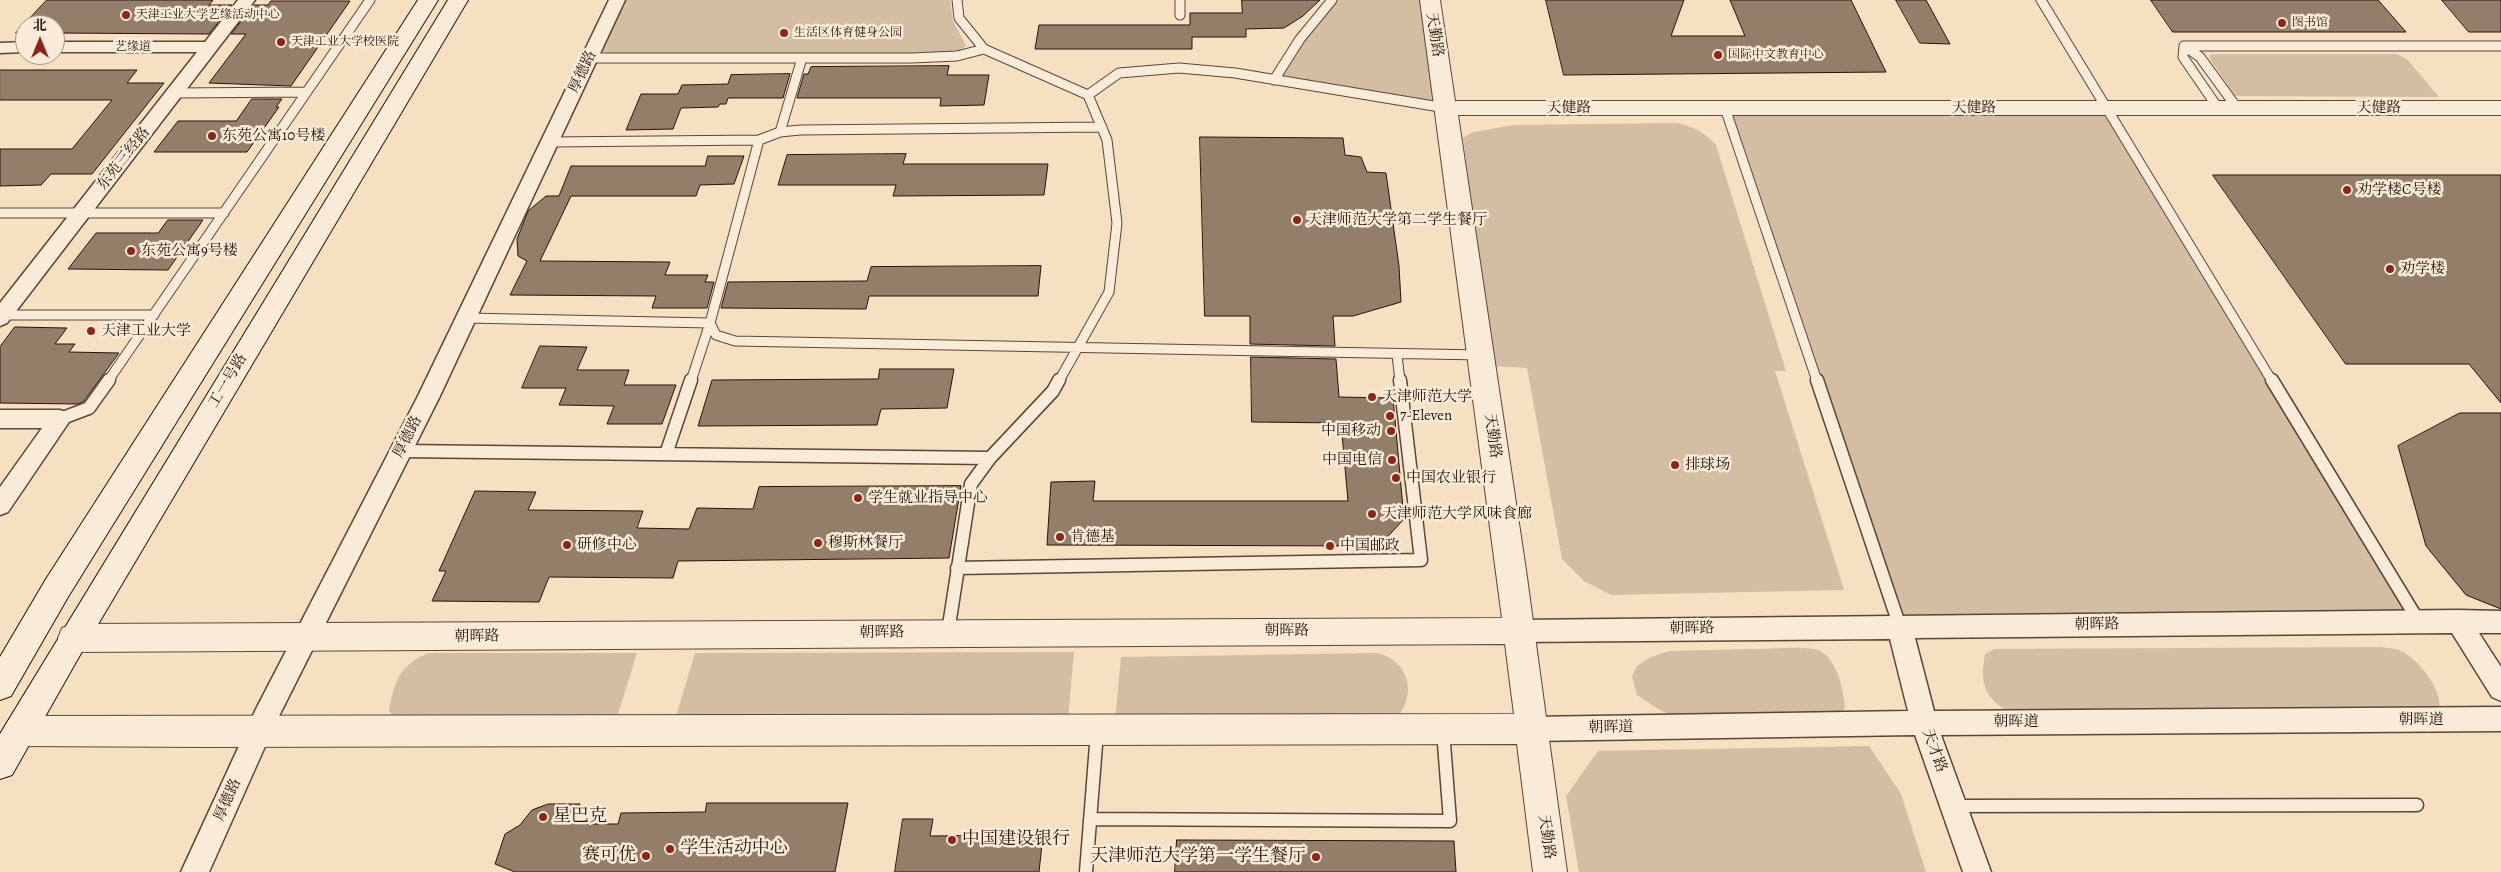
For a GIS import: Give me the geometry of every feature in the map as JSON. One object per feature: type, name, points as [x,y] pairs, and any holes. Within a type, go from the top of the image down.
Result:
[{"type":"street","name":"东苑三经路","points":[[1,316],[247,0]]},
{"type":"street","points":[[0,686],[57,588],[428,0]]},
{"type":"street","name":"工一号路","points":[[0,764],[73,638],[458,0]]},
{"type":"street","name":"厚德路","points":[[195,872],[258,733],[304,638],[401,451],[617,0]]},
{"type":"street","name":"天勤路","points":[[1430,0],[1481,355],[1550,872]]},
{"type":"street","name":"艺缘道","points":[[65,47],[211,46]]},
{"type":"street","points":[[0,48],[15,48]]},
{"type":"street","name":"天健路","points":[[1446,108],[2501,108]]},
{"type":"street","points":[[0,419],[60,419]]},
{"type":"street","points":[[0,505],[60,419]]},
{"type":"street","points":[[2458,622],[2501,688]]},
{"type":"street","name":"朝晖路","points":[[73,638],[304,638],[948,632],[1518,631],[2501,622]]},
{"type":"street","name":"天才路","points":[[1900,627],[1924,723],[1977,872]]},
{"type":"street","name":"朝晖道","points":[[1531,729],[1924,723],[2501,719]]},
{"type":"street","points":[[18,731],[258,733],[1097,728],[1531,729]]},
{"type":"lane","points":[[60,419],[89,408],[370,0]]},
{"type":"lane","points":[[948,632],[971,484],[990,458],[1053,391],[1110,292],[1117,223],[1108,140],[1088,95],[984,49],[959,18],[957,0]]},
{"type":"lane","points":[[1180,0],[1180,15]]},
{"type":"lane","points":[[1274,80],[1300,39],[1332,0]]},
{"type":"lane","points":[[2041,0],[2419,622]]},
{"type":"lane","points":[[2184,46],[2501,46]]},
{"type":"lane","points":[[2184,46],[2200,57],[2228,108]]},
{"type":"lane","points":[[2184,46],[2183,57],[2228,108]]},
{"type":"lane","points":[[590,58],[957,56],[984,49]]},
{"type":"lane","points":[[780,132],[802,58]]},
{"type":"lane","points":[[1088,95],[1119,73],[1179,68],[1235,73],[1446,108]]},
{"type":"lane","points":[[175,93],[307,92]]},
{"type":"lane","points":[[1725,108],[1900,627]]},
{"type":"lane","points":[[550,142],[760,140],[780,132],[800,130],[1102,126]]},
{"type":"lane","points":[[666,454],[710,323],[760,140]]},
{"type":"lane","points":[[0,213],[224,213]]},
{"type":"lane","points":[[1,316],[154,315]]},
{"type":"lane","points":[[466,318],[710,323]]},
{"type":"lane","points":[[710,323],[716,335],[735,341],[1078,349],[1481,355]]},
{"type":"lane","points":[[957,568],[1421,560],[1398,355]]},
{"type":"lane","points":[[401,451],[990,458]]},
{"type":"lane","points":[[1086,872],[1097,728]]},
{"type":"lane","points":[[1090,819],[1450,821],[1443,729]]},
{"type":"lane","points":[[1954,806],[2417,805]]},
{"type":"shaded area","name":"生活区体育健身公园","points":[[624,0],[950,0],[953,21],[966,46],[960,50],[939,54],[614,55],[603,52],[601,47]]},
{"type":"shaded area","points":[[1332,0],[1430,0],[1446,108],[1274,80]]},
{"type":"shaded area","points":[[2396,54],[2407,59],[2439,97],[2235,96],[2210,59],[2210,55]]},
{"type":"shaded area","points":[[1725,108],[2106,108],[2419,622],[1900,627]]},
{"type":"shaded area","points":[[1677,123],[1698,131],[1716,145],[1786,371],[1775,371],[1844,590],[1611,595],[1584,581],[1562,559],[1527,368],[1493,366],[1463,138],[1473,132],[1514,125]]},
{"type":"shaded area","points":[[2368,647],[2399,650],[2410,656],[2423,670],[2434,687],[2440,704],[2439,712],[2009,712],[1994,701],[1985,688],[1983,673],[1985,654],[1994,649]]},
{"type":"shaded area","points":[[1814,649],[1822,652],[1828,657],[1837,673],[1841,682],[1845,708],[1834,719],[1681,721],[1637,695],[1632,676],[1637,666],[1651,657],[1669,651]]},
{"type":"shaded area","points":[[1074,652],[1068,720],[675,720],[695,653]]},
{"type":"shaded area","points":[[429,653],[637,653],[615,724],[399,723],[389,711],[396,683],[400,675],[411,663]]},
{"type":"shaded area","points":[[1378,653],[1396,663],[1406,678],[1407,696],[1399,715],[1115,720],[1121,657]]},
{"type":"shaded area","points":[[1869,746],[1901,794],[1926,872],[1579,872],[1566,796],[1598,751]]},
{"type":"building","name":"天津工业大学艺缘活动中心","points":[[47,0],[213,0],[209,5],[232,5],[209,34],[65,33],[65,15],[33,15]]},
{"type":"building","points":[[1242,0],[1320,0],[1303,16],[1284,28],[1246,29],[1246,37],[1192,37],[1192,49],[1035,49],[1039,25],[1190,25],[1190,13],[1242,13]]},
{"type":"building","points":[[1546,0],[1684,0],[1671,36],[1745,36],[1730,0],[1851,0],[1886,72],[1564,75]]},
{"type":"building","points":[[1896,0],[1926,0],[1950,44],[1920,43]]},
{"type":"building","name":"图书馆","points":[[2151,0],[2378,0],[2406,32],[2173,32]]},
{"type":"building","points":[[2442,0],[2501,0],[2501,32],[2469,32]]},
{"type":"building","name":"天津工业大学校医院","points":[[271,1],[350,1],[291,86],[209,83],[246,34],[231,34],[254,5],[268,5]]},
{"type":"building","points":[[949,66],[947,75],[989,75],[984,105],[940,106],[941,98],[797,98],[804,74],[808,74],[811,67]]},
{"type":"building","points":[[0,70],[137,70],[127,83],[164,83],[92,174],[51,174],[41,185],[0,186],[0,149],[72,149],[112,100],[0,100]]},
{"type":"building","points":[[790,74],[783,98],[728,98],[726,104],[720,104],[718,107],[681,108],[673,129],[626,130],[641,94],[678,94],[682,85],[728,84],[731,75]]},
{"type":"building","name":"东苑公寓10号楼","points":[[252,99],[282,99],[276,107],[279,107],[247,152],[154,152],[178,121],[236,121]]},
{"type":"building","name":"天津师范大学第二学生餐厅","points":[[1200,137],[1343,138],[1345,155],[1361,157],[1367,172],[1386,173],[1399,266],[1401,302],[1353,316],[1333,316],[1335,346],[1250,344],[1250,316],[1205,316]]},
{"type":"building","points":[[906,154],[903,164],[1048,164],[1044,195],[893,196],[896,185],[778,185],[787,155]]},
{"type":"building","points":[[708,156],[744,156],[734,184],[700,185],[696,196],[571,196],[540,261],[670,262],[665,275],[708,275],[705,282],[714,282],[707,308],[652,308],[656,296],[510,295],[527,261],[518,256],[517,239],[528,211],[546,196],[559,196],[571,166],[705,166]]},
{"type":"building","name":"劝学楼","points":[[2213,175],[2501,175],[2501,403],[2469,364],[2346,364]]},
{"type":"building","name":"东苑公寓9号楼","points":[[168,220],[203,220],[168,270],[68,269],[96,233],[158,233]]},
{"type":"building","points":[[1041,266],[1038,296],[869,296],[866,309],[721,308],[728,282],[867,281],[871,267]]},
{"type":"building","points":[[15,327],[67,328],[55,344],[75,344],[69,352],[119,353],[84,401],[78,404],[0,403],[0,347]]},
{"type":"building","points":[[540,346],[587,347],[577,370],[629,370],[624,385],[676,385],[662,424],[607,424],[614,406],[559,405],[566,388],[522,388]]},
{"type":"building","points":[[1251,357],[1336,359],[1339,397],[1393,398],[1404,519],[1379,546],[1047,545],[1051,482],[1095,481],[1093,501],[1348,501],[1341,423],[1252,422]]},
{"type":"building","points":[[880,369],[954,369],[947,408],[881,409],[877,425],[698,426],[712,380],[878,379]]},
{"type":"building","points":[[2460,413],[2501,413],[2501,609],[2466,595],[2426,546],[2398,446]]},
{"type":"building","points":[[961,486],[949,558],[678,561],[673,578],[549,577],[539,602],[432,601],[446,571],[439,571],[475,491],[536,492],[528,510],[643,511],[637,528],[689,529],[697,508],[753,509],[759,487]]},
{"type":"building","name":"学生活动中心","points":[[707,803],[848,803],[835,872],[515,872],[495,864],[505,834],[520,825],[532,810],[548,804],[580,804],[574,824],[618,824],[621,813],[705,812]]},
{"type":"building","points":[[903,819],[933,819],[930,836],[1043,835],[1039,872],[895,872]]},
{"type":"building","name":"天津师范大学第一学生餐厅","points":[[1177,840],[1454,841],[1456,872],[1175,872]]},
{"type":"place","name":"天津工业大学艺缘活动中心","points":[[126,15]]},
{"type":"place","name":"图书馆","points":[[2282,23]]},
{"type":"place","name":"生活区体育健身公园","points":[[784,33]]},
{"type":"place","name":"天津工业大学校医院","points":[[281,42]]},
{"type":"place","name":"国际中文教育中心","points":[[1718,55]]},
{"type":"place","name":"东苑公寓10号楼","points":[[212,136]]},
{"type":"place","name":"劝学楼C号楼","points":[[2347,190]]},
{"type":"place","name":"天津师范大学第二学生餐厅","points":[[1297,220]]},
{"type":"place","name":"东苑公寓9号楼","points":[[131,251]]},
{"type":"place","name":"劝学楼","points":[[2390,269]]},
{"type":"place","name":"天津工业大学","points":[[91,331]]},
{"type":"place","name":"天津师范大学","points":[[1372,397]]},
{"type":"place","name":"7-Eleven","points":[[1390,416]]},
{"type":"place","name":"中国移动","points":[[1391,431]]},
{"type":"place","name":"中国电信","points":[[1392,460]]},
{"type":"place","name":"排球场","points":[[1675,465]]},
{"type":"place","name":"中国农业银行","points":[[1396,478]]},
{"type":"place","name":"学生就业指导中心","points":[[858,498]]},
{"type":"place","name":"天津师范大学风味食廊","points":[[1372,514]]},
{"type":"place","name":"肯德基","points":[[1060,537]]},
{"type":"place","name":"穆斯林餐厅","points":[[818,543]]},
{"type":"place","name":"研修中心","points":[[567,545]]},
{"type":"place","name":"中国邮政","points":[[1330,546]]},
{"type":"place","name":"星巴克","points":[[543,817]]},
{"type":"place","name":"中国建设银行","points":[[952,840]]},
{"type":"place","name":"学生活动中心","points":[[670,849]]},
{"type":"place","name":"赛可优","points":[[646,856]]},
{"type":"place","name":"天津师范大学第一学生餐厅","points":[[1316,857]]}]
